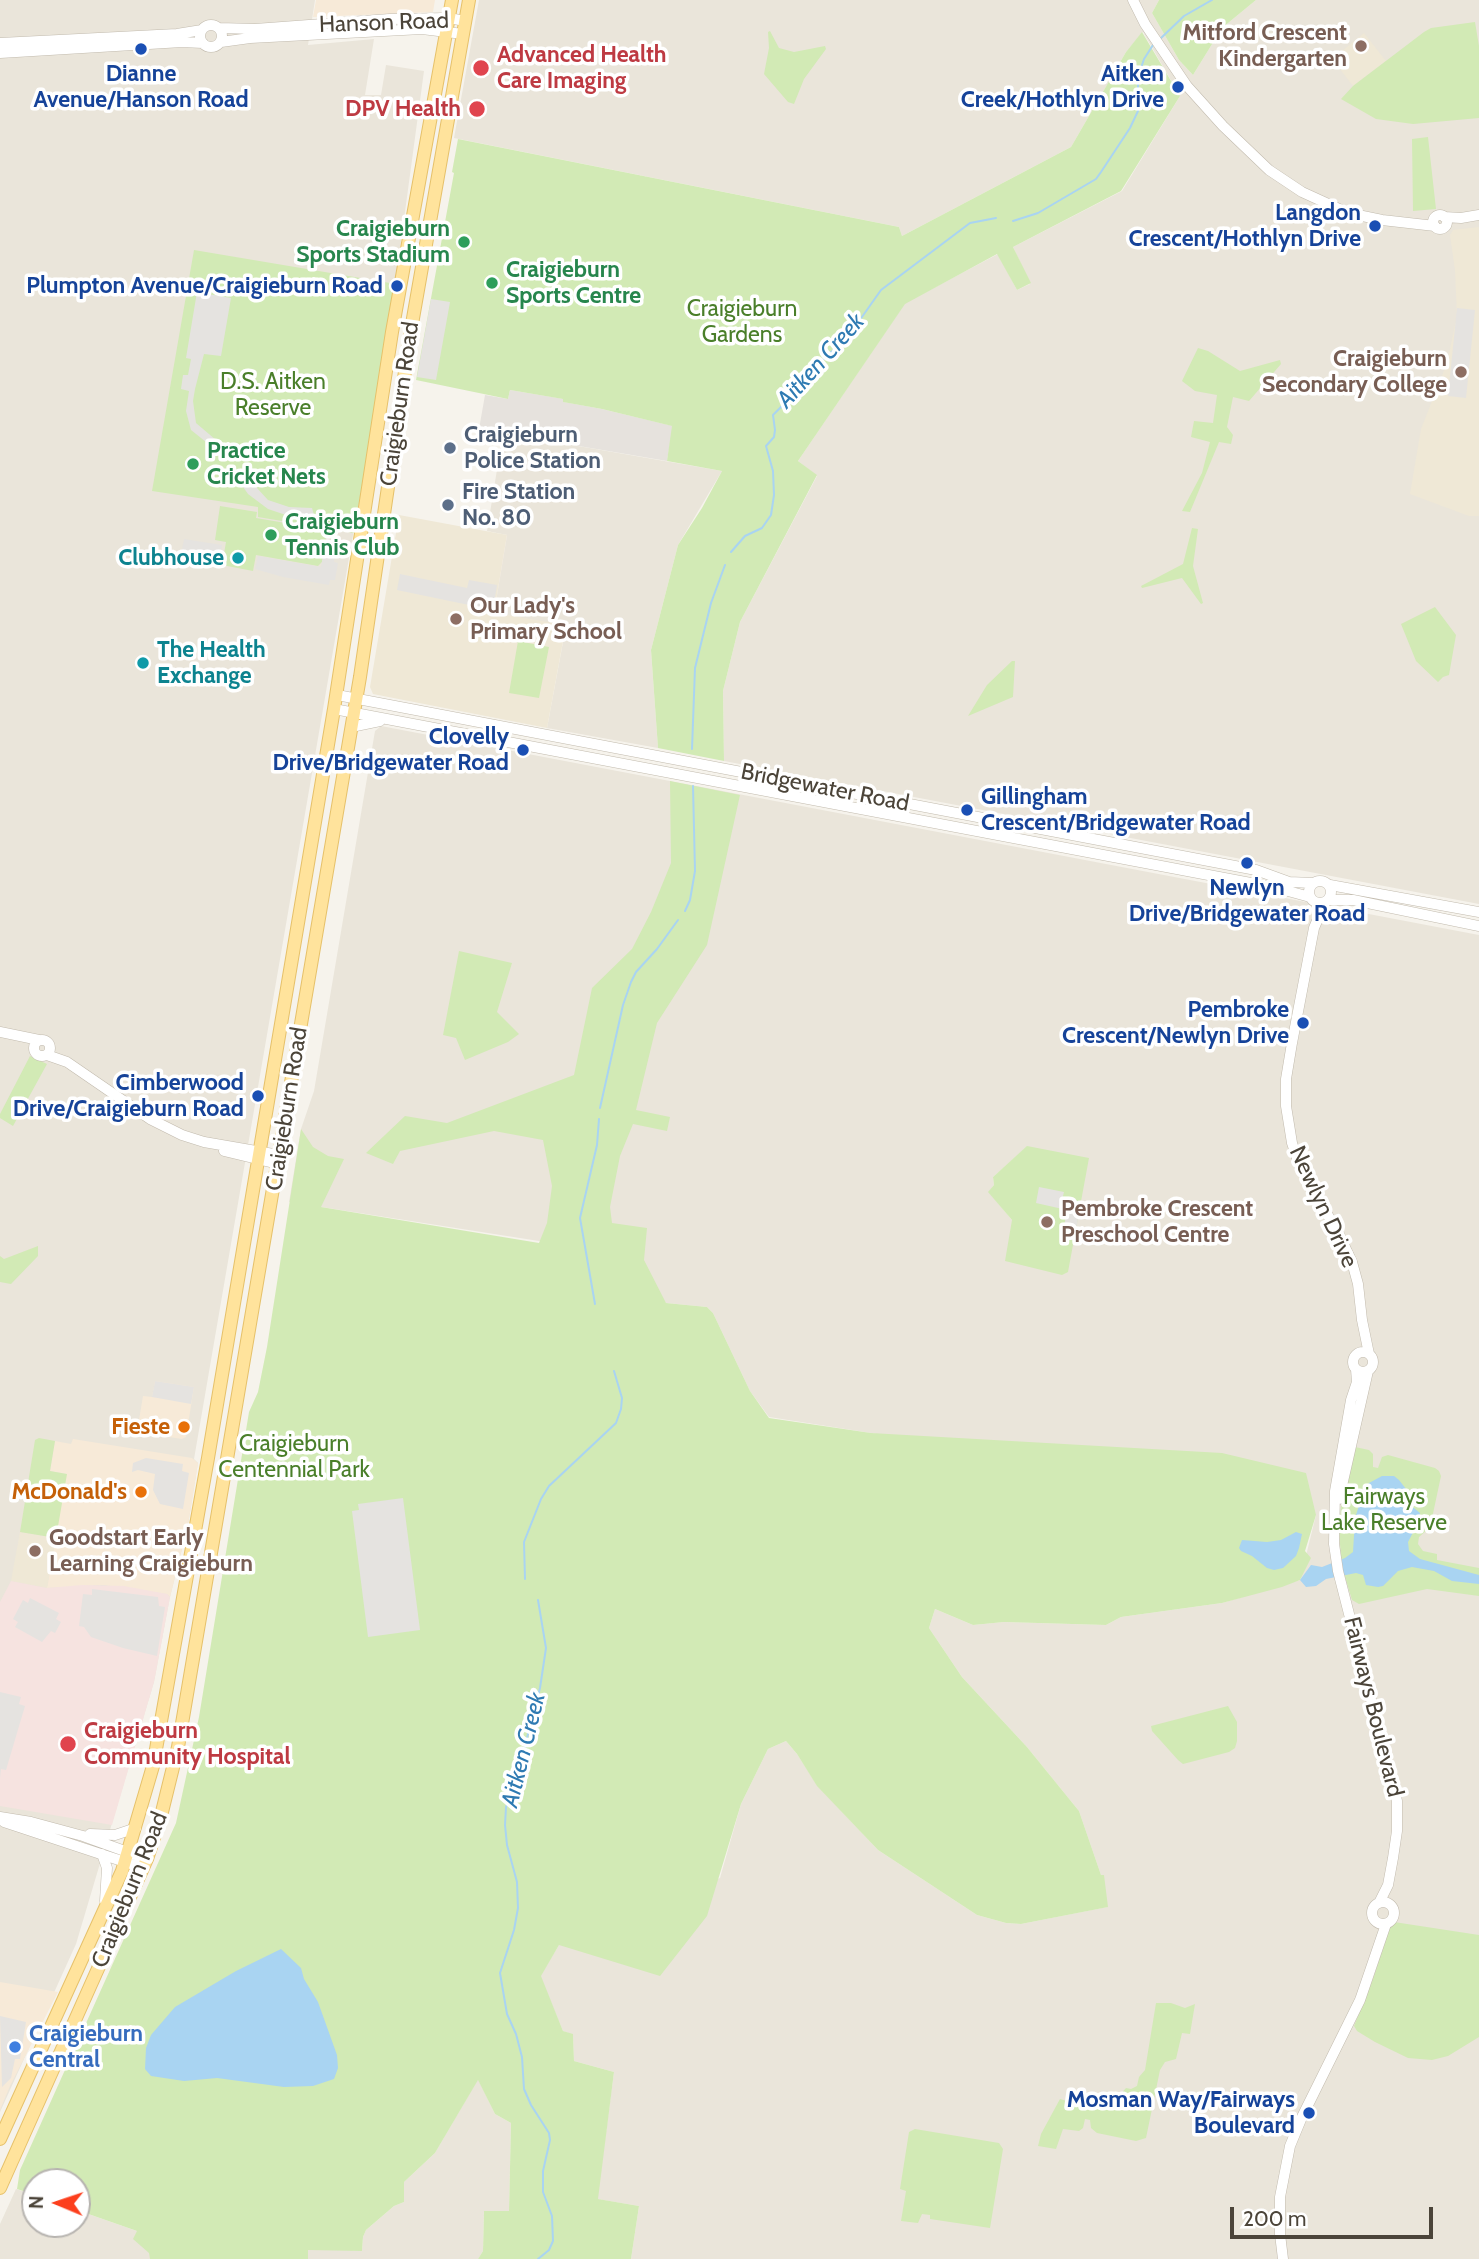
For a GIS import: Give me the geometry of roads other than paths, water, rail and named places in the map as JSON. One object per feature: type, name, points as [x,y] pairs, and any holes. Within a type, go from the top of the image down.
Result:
[{"type":"main road","name":"Craigieburn Road","points":[[0,2139],[127,1857],[156,1747],[337,695],[390,344],[452,0]]},
{"type":"main road","name":"Craigieburn Road","points":[[0,2188],[145,1863],[161,1816],[178,1747],[354,713],[406,359],[469,0]]},
{"type":"street","points":[[1133,0],[1145,24],[1186,86],[1269,170],[1302,192],[1348,213],[1382,220],[1440,222],[1479,215]]},
{"type":"street","name":"Hanson Road","points":[[219,28],[247,30],[390,19],[464,28]]},
{"type":"street","points":[[0,43],[30,47],[178,42],[203,43],[211,47],[220,42],[222,36],[219,28],[211,25],[202,30],[177,34],[30,47],[0,53]]},
{"type":"street","name":"Hanson Road","points":[[220,42],[448,25]]},
{"type":"street","points":[[202,30],[200,38],[203,43]]},
{"type":"street","name":"Bridgewater Road","points":[[337,695],[1256,870],[1289,882],[1313,883]]},
{"type":"street","name":"Bridgewater Road","points":[[334,709],[1277,888],[1311,898]]},
{"type":"street","points":[[351,727],[375,721],[402,721],[405,709]]},
{"type":"street","points":[[498,740],[500,727]]},
{"type":"street","points":[[689,762],[704,772],[703,776],[695,778]]},
{"type":"street","points":[[724,769],[717,771],[716,775],[748,788]]},
{"type":"street","points":[[940,823],[942,810]]},
{"type":"street","points":[[1044,843],[1047,830]]},
{"type":"street","points":[[1479,912],[1330,886],[1322,880],[1313,883],[1309,890],[1311,898],[1317,902],[1353,900],[1479,926]]},
{"type":"street","points":[[1326,901],[1332,892],[1330,886]]},
{"type":"street","name":"Newlyn Drive","points":[[1311,898],[1314,928]]},
{"type":"street","name":"Newlyn Drive","points":[[1326,901],[1314,928],[1287,1068],[1287,1119],[1293,1147],[1305,1177],[1347,1249],[1358,1284],[1369,1354]]},
{"type":"street","points":[[0,1032],[47,1041],[49,1050],[150,1119],[173,1131],[204,1142],[278,1160]]},
{"type":"street","points":[[12,1036],[42,1056],[49,1050]]},
{"type":"street","points":[[35,1052],[38,1040]]},
{"type":"street","name":"Newlyn Drive","points":[[1357,1354],[1362,1320]]},
{"type":"street","points":[[1357,1354],[1369,1354],[1373,1362],[1367,1371],[1356,1369],[1353,1362],[1357,1354]]},
{"type":"street","name":"Fairways Boulevard","points":[[1356,1369],[1357,1382],[1351,1401],[1335,1491],[1335,1552],[1396,1790],[1397,1831],[1385,1904]]},
{"type":"street","name":"Fairways Boulevard","points":[[1334,1530],[1367,1371]]},
{"type":"street","points":[[0,1819],[31,1822],[96,1835],[115,1835],[136,1828]]},
{"type":"street","points":[[0,1819],[102,1854],[127,1857]]},
{"type":"street","points":[[31,1822],[145,1863]]},
{"type":"street","points":[[102,1854],[108,1882],[102,1916]]},
{"type":"street","points":[[1385,1904],[1394,1913],[1391,1920],[1381,1923],[1372,1913],[1374,1907],[1385,1904]]},
{"type":"street","points":[[1283,2259],[1279,2226],[1280,2197],[1290,2146],[1360,2000],[1381,1923]]},
{"type":"water","points":[[1382,1476],[1394,1476],[1399,1480],[1406,1489],[1409,1504],[1420,1513],[1408,1542],[1409,1551],[1420,1559],[1479,1575],[1479,1584],[1452,1581],[1434,1571],[1412,1567],[1398,1571],[1383,1586],[1378,1587],[1366,1585],[1363,1575],[1356,1573],[1326,1579],[1316,1586],[1306,1587],[1300,1580],[1311,1565],[1322,1567],[1353,1552],[1355,1518],[1364,1490],[1369,1483]]},
{"type":"water","points":[[1296,1532],[1302,1534],[1299,1548],[1296,1556],[1283,1568],[1267,1568],[1239,1548],[1242,1540],[1281,1540]]},
{"type":"water","points":[[281,1949],[301,1968],[304,1979],[318,2002],[337,2055],[338,2068],[334,2079],[313,2086],[284,2087],[217,2078],[184,2081],[151,2076],[145,2069],[146,2048],[151,2035],[175,2007],[236,1971]]},
{"type":"waterway","name":"Aitken Creek","points":[[1160,39],[1184,16],[1212,0]]},
{"type":"waterway","name":"Aitken Creek","points":[[1013,221],[1038,213],[1096,179],[1130,128],[1138,111],[1138,77],[1144,59],[1153,45]]},
{"type":"waterway","name":"Aitken Creek","points":[[731,552],[745,536],[762,528],[771,515],[773,471],[766,446],[774,437],[773,415],[804,384],[826,356],[845,341],[881,290],[970,223],[996,218]]},
{"type":"waterway","name":"Aitken Creek","points":[[692,749],[695,668],[711,603],[725,565]]},
{"type":"waterway","name":"Aitken Creek","points":[[685,911],[690,900],[695,871],[693,786]]},
{"type":"waterway","name":"Aitken Creek","points":[[600,1108],[623,1005],[631,982],[678,920]]},
{"type":"waterway","name":"Aitken Creek","points":[[595,1304],[580,1218],[597,1145],[599,1119]]},
{"type":"waterway","name":"Aitken Creek","points":[[525,1579],[524,1542],[541,1499],[549,1486],[616,1423],[622,1398],[614,1371]]},
{"type":"waterway","name":"Aitken Creek","points":[[538,1600],[546,1648],[540,1688],[516,1780],[506,1807],[507,1845],[517,1882],[518,1908],[500,1973],[507,2014],[522,2057],[524,2089],[549,2133],[550,2140],[543,2171],[543,2192],[552,2216],[553,2241],[549,2250],[538,2259]]},
{"type":"place","name":"Mitford Crescent Kindergarten","points":[[1361,46]]},
{"type":"place","name":"Dianne Avenue/Hanson Road","points":[[141,49]]},
{"type":"place","name":"Advanced Health Care Imaging","points":[[481,68]]},
{"type":"place","name":"Aitken Creek/Hothlyn Drive","points":[[1178,87]]},
{"type":"place","name":"DPV Health","points":[[477,109]]},
{"type":"place","name":"Langdon Crescent/Hothlyn Drive","points":[[1375,226]]},
{"type":"place","name":"Craigieburn Sports Stadium","points":[[464,242]]},
{"type":"place","name":"Craigieburn Sports Centre","points":[[492,283]]},
{"type":"place","name":"Plumpton Avenue/Craigieburn Road","points":[[397,286]]},
{"type":"place","name":"Craigieburn Secondary College","points":[[1461,372]]},
{"type":"place","name":"Craigieburn Police Station","points":[[450,448]]},
{"type":"place","name":"Practice Cricket Nets","points":[[193,464]]},
{"type":"place","name":"Fire Station No. 80","points":[[448,505]]},
{"type":"place","name":"Craigieburn Tennis Club","points":[[271,535]]},
{"type":"place","name":"Clubhouse","points":[[238,558]]},
{"type":"place","name":"Our Lady's Primary School","points":[[456,619]]},
{"type":"place","name":"The Health Exchange","points":[[143,663]]},
{"type":"place","name":"Clovelly Drive/Bridgewater Road","points":[[523,750]]},
{"type":"place","name":"Gillingham Crescent/Bridgewater Road","points":[[967,810]]},
{"type":"place","name":"Newlyn Drive/Bridgewater Road","points":[[1247,863]]},
{"type":"place","name":"Pembroke Crescent/Newlyn Drive","points":[[1303,1023]]},
{"type":"place","name":"Cimberwood Drive/Craigieburn Road","points":[[258,1096]]},
{"type":"place","name":"Pembroke Crescent Preschool Centre","points":[[1047,1222]]},
{"type":"place","name":"Fieste","points":[[184,1427]]},
{"type":"place","name":"McDonald's","points":[[141,1492]]},
{"type":"place","name":"Goodstart Early Learning Craigieburn","points":[[35,1551]]},
{"type":"place","name":"Craigieburn Community Hospital","points":[[68,1744]]},
{"type":"place","name":"Craigieburn Central","points":[[15,2047]]},
{"type":"place","name":"Mosman Way/Fairways Boulevard","points":[[1309,2113]]},
{"type":"park label","name":"Craigieburn Gardens","points":[[742,322]]},
{"type":"park label","name":"D.S. Aitken Reserve","points":[[273,395]]},
{"type":"park label","name":"Craigieburn Centennial Park","points":[[294,1457]]},
{"type":"park label","name":"Fairways Lake Reserve","points":[[1384,1510]]}]
